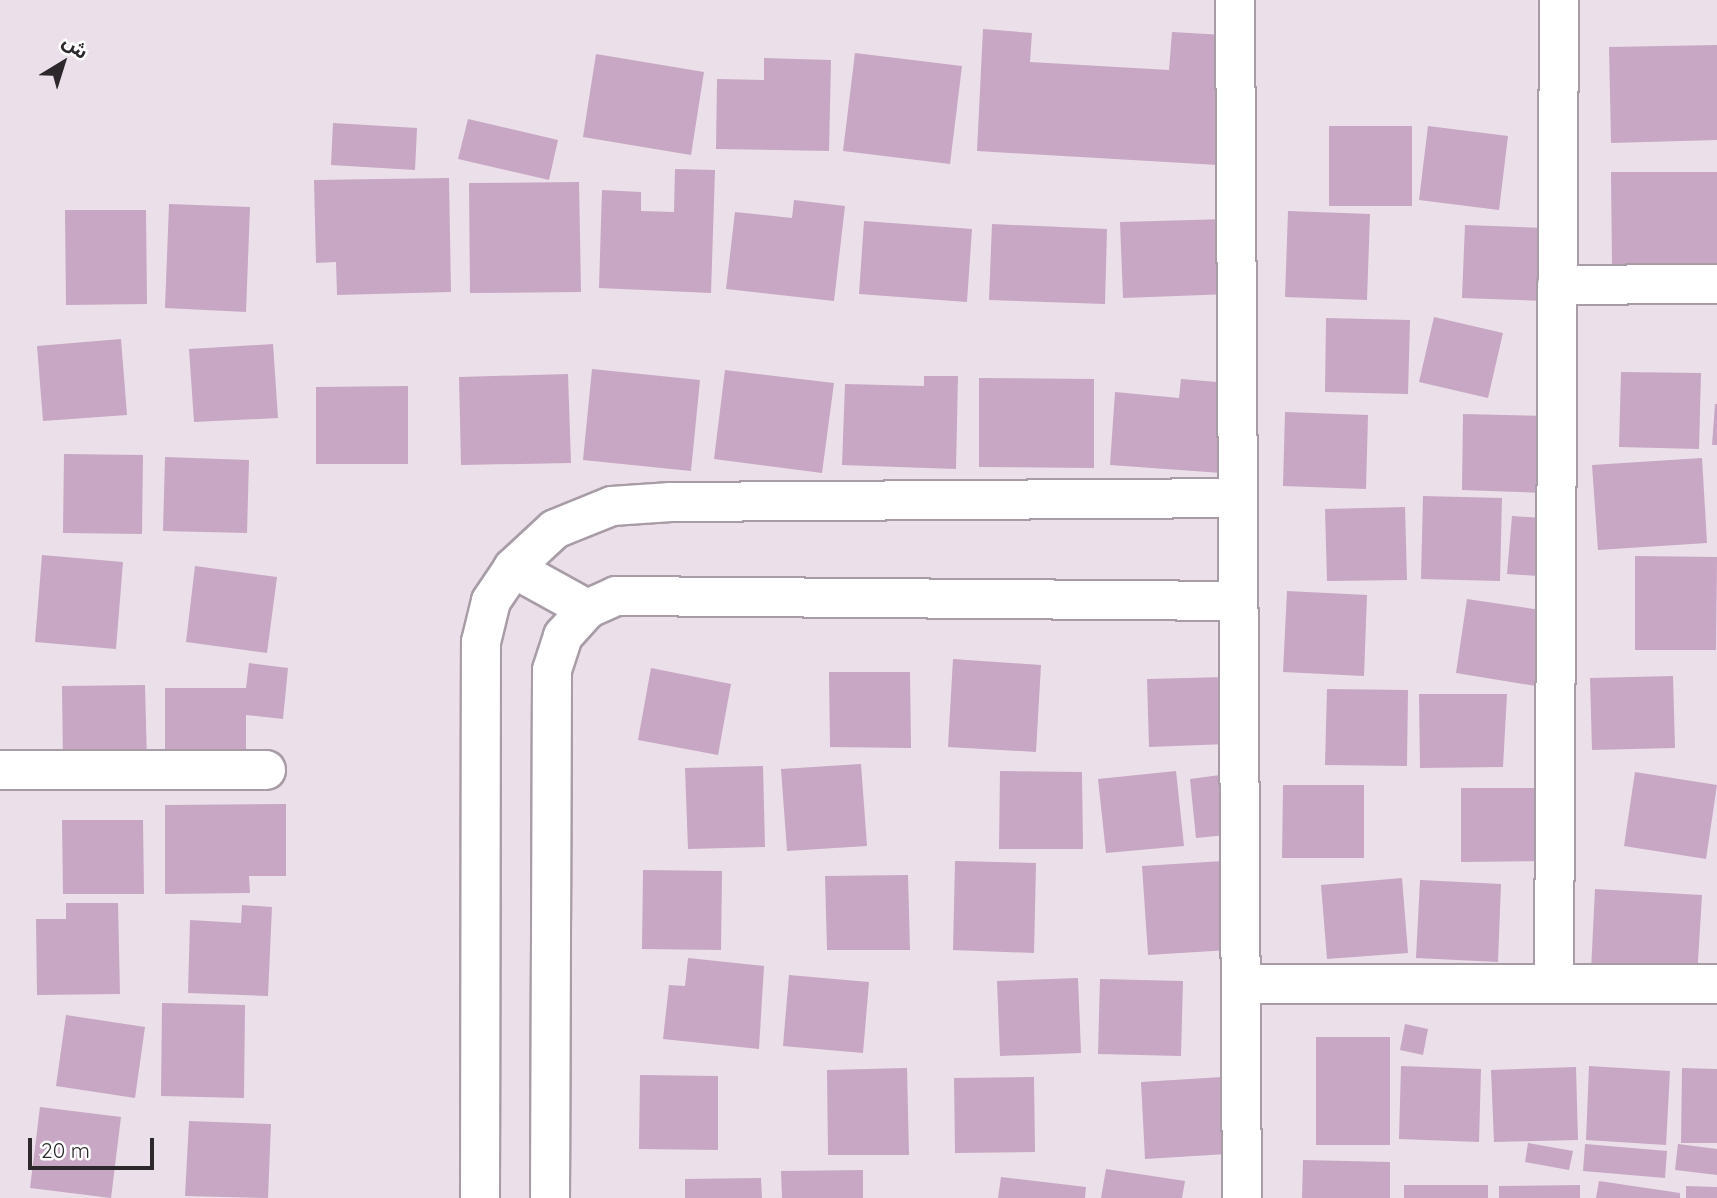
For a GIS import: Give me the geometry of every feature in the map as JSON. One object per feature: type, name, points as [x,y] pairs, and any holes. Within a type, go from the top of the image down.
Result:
[{"type":"street","points":[[1235,0],[1242,1198]]},
{"type":"street","points":[[1554,982],[1559,0]]},
{"type":"street","points":[[1557,285],[1717,284]]},
{"type":"street","points":[[480,1198],[481,642],[491,601],[513,568],[555,529],[612,506],[671,502],[1238,498]]},
{"type":"street","points":[[513,568],[587,609]]},
{"type":"street","points":[[550,1198],[552,670],[563,636],[587,609],[616,596],[1238,601]]},
{"type":"street","points":[[0,770],[266,771]]},
{"type":"street","points":[[1241,984],[1717,984]]},
{"type":"building","points":[[983,29],[1032,33],[1030,62],[1169,70],[1172,32],[1224,35],[1218,165],[977,151]]},
{"type":"building","points":[[1717,45],[1717,140],[1611,143],[1609,47]]},
{"type":"building","points":[[855,53],[962,66],[950,164],[843,151]]},
{"type":"building","points":[[596,54],[704,72],[691,155],[583,137]]},
{"type":"building","points":[[764,58],[831,60],[829,151],[716,149],[717,79],[764,80]]},
{"type":"building","points":[[468,119],[558,140],[549,180],[458,159]]},
{"type":"building","points":[[333,123],[417,128],[415,170],[331,165]]},
{"type":"building","points":[[1329,126],[1412,126],[1412,206],[1329,206]]},
{"type":"building","points":[[1428,126],[1508,136],[1499,210],[1419,200]]},
{"type":"building","points":[[675,169],[715,170],[711,293],[599,288],[602,190],[641,192],[641,211],[674,212]]},
{"type":"building","points":[[1611,172],[1717,172],[1717,265],[1612,265]]},
{"type":"building","points":[[449,178],[451,292],[337,295],[336,262],[316,263],[314,180]]},
{"type":"building","points":[[579,182],[581,292],[470,293],[469,183]]},
{"type":"building","points":[[794,200],[845,206],[834,301],[726,289],[735,212],[792,218]]},
{"type":"building","points":[[169,204],[250,207],[246,312],[165,308]]},
{"type":"building","points":[[65,210],[146,210],[147,304],[66,305]]},
{"type":"building","points":[[1288,211],[1370,214],[1367,300],[1285,297]]},
{"type":"building","points":[[1227,219],[1230,294],[1123,298],[1120,222]]},
{"type":"building","points":[[864,221],[972,229],[967,302],[859,294]]},
{"type":"building","points":[[992,224],[1107,229],[1105,304],[989,300]]},
{"type":"building","points":[[1465,225],[1547,228],[1545,301],[1462,298]]},
{"type":"building","points":[[1434,317],[1503,333],[1488,398],[1419,382]]},
{"type":"building","points":[[1326,318],[1410,320],[1408,394],[1325,392]]},
{"type":"building","points":[[121,339],[127,415],[43,421],[37,346]]},
{"type":"building","points":[[273,344],[278,418],[194,422],[189,349]]},
{"type":"building","points":[[592,369],[700,380],[691,471],[583,460]]},
{"type":"building","points":[[725,370],[834,383],[822,473],[714,459]]},
{"type":"building","points":[[1621,372],[1701,373],[1699,449],[1619,447]]},
{"type":"building","points":[[568,374],[571,463],[461,465],[459,377]]},
{"type":"building","points":[[924,376],[958,376],[956,469],[842,465],[845,384],[924,386]]},
{"type":"building","points":[[979,378],[1094,379],[1094,468],[979,467]]},
{"type":"building","points":[[1181,379],[1229,383],[1222,473],[1110,465],[1115,392],[1179,398]]},
{"type":"building","points":[[408,386],[408,464],[316,464],[316,387]]},
{"type":"building","points":[[1715,404],[1717,445],[1712,445]]},
{"type":"building","points":[[1285,412],[1368,415],[1366,489],[1283,486]]},
{"type":"building","points":[[1463,414],[1545,416],[1543,493],[1462,490]]},
{"type":"building","points":[[64,454],[143,455],[142,534],[63,533]]},
{"type":"building","points":[[165,457],[249,460],[247,533],[163,531]]},
{"type":"building","points":[[1702,458],[1707,543],[1598,550],[1592,465]]},
{"type":"building","points":[[1423,496],[1502,498],[1500,581],[1421,579]]},
{"type":"building","points":[[1405,507],[1407,580],[1327,581],[1325,509]]},
{"type":"building","points":[[1512,516],[1543,518],[1538,576],[1507,574]]},
{"type":"building","points":[[42,555],[123,562],[116,649],[35,642]]},
{"type":"building","points":[[1635,556],[1717,557],[1716,650],[1635,650]]},
{"type":"building","points":[[195,566],[277,577],[267,653],[186,642]]},
{"type":"building","points":[[1287,591],[1367,595],[1364,676],[1283,672]]},
{"type":"building","points":[[1467,599],[1547,611],[1536,686],[1456,673]]},
{"type":"building","points":[[953,659],[1041,665],[1036,752],[948,747]]},
{"type":"building","points":[[249,663],[288,668],[283,719],[246,715],[246,762],[165,762],[165,688],[246,688]]},
{"type":"building","points":[[651,668],[731,684],[718,755],[638,740]]},
{"type":"building","points":[[829,672],[910,672],[911,748],[830,747]]},
{"type":"building","points":[[1673,676],[1675,748],[1592,750],[1590,678]]},
{"type":"building","points":[[1225,677],[1227,744],[1149,747],[1147,679]]},
{"type":"building","points":[[145,685],[147,763],[63,764],[62,686]]},
{"type":"building","points":[[1327,689],[1408,690],[1407,766],[1325,765]]},
{"type":"building","points":[[1419,694],[1507,694],[1503,767],[1420,768]]},
{"type":"building","points":[[861,764],[867,846],[787,851],[781,769]]},
{"type":"building","points":[[763,766],[765,847],[688,849],[685,768]]},
{"type":"building","points":[[1000,771],[1082,772],[1083,849],[999,849]]},
{"type":"building","points":[[1176,771],[1184,846],[1106,853],[1098,779]]},
{"type":"building","points":[[1635,772],[1717,785],[1706,859],[1624,846]]},
{"type":"building","points":[[1220,775],[1226,835],[1196,838],[1190,779]]},
{"type":"building","points":[[1283,785],[1364,785],[1364,858],[1282,858]]},
{"type":"building","points":[[1461,788],[1541,788],[1542,861],[1461,862]]},
{"type":"building","points":[[286,804],[286,876],[249,876],[250,893],[165,894],[165,805]]},
{"type":"building","points":[[62,820],[143,820],[144,894],[63,894]]},
{"type":"building","points":[[955,861],[1036,863],[1034,953],[953,950]]},
{"type":"building","points":[[1223,861],[1229,950],[1148,955],[1142,866]]},
{"type":"building","points":[[643,870],[722,871],[721,950],[642,949]]},
{"type":"building","points":[[908,875],[910,950],[827,950],[825,876]]},
{"type":"building","points":[[1402,878],[1408,953],[1327,959],[1321,885]]},
{"type":"building","points":[[1420,880],[1501,884],[1498,962],[1416,958]]},
{"type":"building","points":[[1595,889],[1702,895],[1697,978],[1591,971]]},
{"type":"building","points":[[66,903],[118,903],[120,994],[37,995],[36,919],[66,919]]},
{"type":"building","points":[[242,905],[272,907],[268,996],[188,993],[190,920],[241,923]]},
{"type":"building","points":[[688,958],[764,966],[759,1049],[663,1039],[669,985],[685,986]]},
{"type":"building","points":[[789,975],[869,982],[863,1053],[783,1046]]},
{"type":"building","points":[[1078,978],[1081,1053],[1000,1056],[997,981]]},
{"type":"building","points":[[1100,979],[1183,981],[1181,1056],[1098,1054]]},
{"type":"building","points":[[162,1003],[245,1005],[244,1098],[161,1096]]},
{"type":"building","points":[[66,1015],[145,1027],[135,1098],[56,1086]]},
{"type":"building","points":[[1405,1024],[1428,1029],[1423,1055],[1400,1050]]},
{"type":"building","points":[[1316,1037],[1390,1037],[1390,1145],[1316,1145]]},
{"type":"building","points":[[1401,1066],[1481,1069],[1479,1142],[1399,1139]]},
{"type":"building","points":[[1589,1066],[1670,1071],[1666,1145],[1586,1140]]},
{"type":"building","points":[[1576,1067],[1578,1140],[1494,1142],[1491,1070]]},
{"type":"building","points":[[907,1068],[909,1155],[828,1155],[827,1070]]},
{"type":"building","points":[[1682,1068],[1717,1069],[1717,1143],[1681,1143]]},
{"type":"building","points":[[640,1075],[718,1076],[718,1150],[639,1149]]},
{"type":"building","points":[[1034,1077],[1035,1152],[955,1153],[954,1078]]},
{"type":"building","points":[[1222,1077],[1227,1154],[1145,1159],[1141,1082]]},
{"type":"building","points":[[40,1107],[121,1117],[111,1198],[30,1188]]},
{"type":"building","points":[[189,1121],[271,1124],[268,1198],[185,1196]]},
{"type":"building","points":[[1528,1143],[1573,1151],[1569,1170],[1525,1162]]},
{"type":"building","points":[[1585,1144],[1667,1151],[1665,1178],[1583,1171]]},
{"type":"building","points":[[1678,1144],[1717,1149],[1717,1175],[1675,1170]]},
{"type":"building","points":[[1303,1160],[1390,1162],[1390,1198],[1302,1198]]},
{"type":"building","points":[[1106,1169],[1185,1181],[1182,1198],[1101,1198]]},
{"type":"building","points":[[863,1170],[863,1198],[782,1198],[781,1171]]},
{"type":"building","points":[[1001,1177],[1086,1187],[1085,1198],[998,1198]]},
{"type":"building","points":[[761,1178],[762,1198],[685,1198],[685,1179]]},
{"type":"building","points":[[1599,1181],[1680,1193],[1680,1198],[1596,1198]]},
{"type":"building","points":[[1404,1185],[1488,1185],[1488,1198],[1404,1198]]},
{"type":"building","points":[[1580,1185],[1580,1198],[1499,1198],[1499,1186]]},
{"type":"building","points":[[1686,1186],[1717,1187],[1717,1198],[1686,1198]]}]
